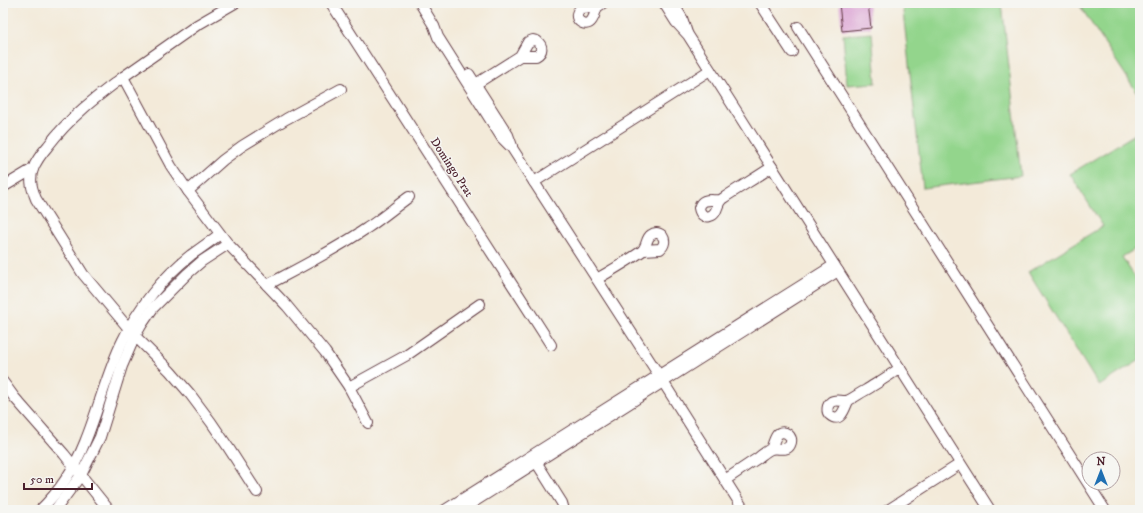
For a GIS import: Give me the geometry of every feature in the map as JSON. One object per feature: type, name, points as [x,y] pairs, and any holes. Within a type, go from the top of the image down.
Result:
[{"type":"street","points":[[235,3],[197,25],[91,101],[62,129],[40,155],[33,169],[31,187],[36,199],[83,274],[132,333],[170,371],[194,400],[228,447],[257,492]]},
{"type":"street","name":"Domingo Prat","points":[[331,3],[551,345]]},
{"type":"street","points":[[420,3],[434,26],[444,34],[473,86],[508,135],[512,148],[744,510]]},
{"type":"street","points":[[664,3],[676,22],[688,35],[990,510]]},
{"type":"street","points":[[673,3],[682,18],[688,35]]},
{"type":"street","points":[[760,3],[792,52]]},
{"type":"street","points":[[798,27],[1105,510]]},
{"type":"street","points":[[473,86],[520,56]]},
{"type":"street","points":[[534,182],[710,70]]},
{"type":"street","points":[[123,77],[164,154],[188,191],[228,244],[287,306],[325,352],[349,387],[368,423]]},
{"type":"street","points":[[188,191],[223,160],[242,146],[286,119],[341,89]]},
{"type":"street","points":[[720,200],[772,168]]},
{"type":"street","points":[[3,187],[33,169]]},
{"type":"street","points":[[267,285],[344,243],[369,227],[409,196]]},
{"type":"street","points":[[55,510],[81,475],[100,437],[132,333],[134,319],[170,275],[191,256],[220,234]]},
{"type":"street","points":[[40,510],[58,490],[74,466],[85,443],[113,361],[132,333],[142,324],[153,308],[174,286],[202,261],[228,244]]},
{"type":"street","points":[[597,279],[644,250]]},
{"type":"street","points":[[445,510],[534,459],[836,268]]},
{"type":"street","points":[[349,387],[407,355],[480,304]]},
{"type":"street","points":[[848,401],[900,368]]},
{"type":"street","points":[[3,382],[18,402],[74,466],[109,510]]},
{"type":"street","points":[[724,480],[771,449]]},
{"type":"street","points":[[534,459],[565,508]]},
{"type":"street","points":[[461,510],[534,459]]},
{"type":"street","points":[[888,510],[960,464]]},
{"type":"green space","points":[[902,3],[1002,3],[1021,176],[923,188]]},
{"type":"green space","points":[[1078,3],[1140,3],[1140,97]]},
{"type":"green space","points":[[872,33],[876,83],[847,85],[843,35]]},
{"type":"green space","points":[[1140,131],[1140,246],[1122,257],[1140,285],[1140,360],[1099,386],[1028,272],[1103,226],[1070,174]]},
{"type":"building","points":[[839,3],[868,3],[871,28],[842,31]]}]
